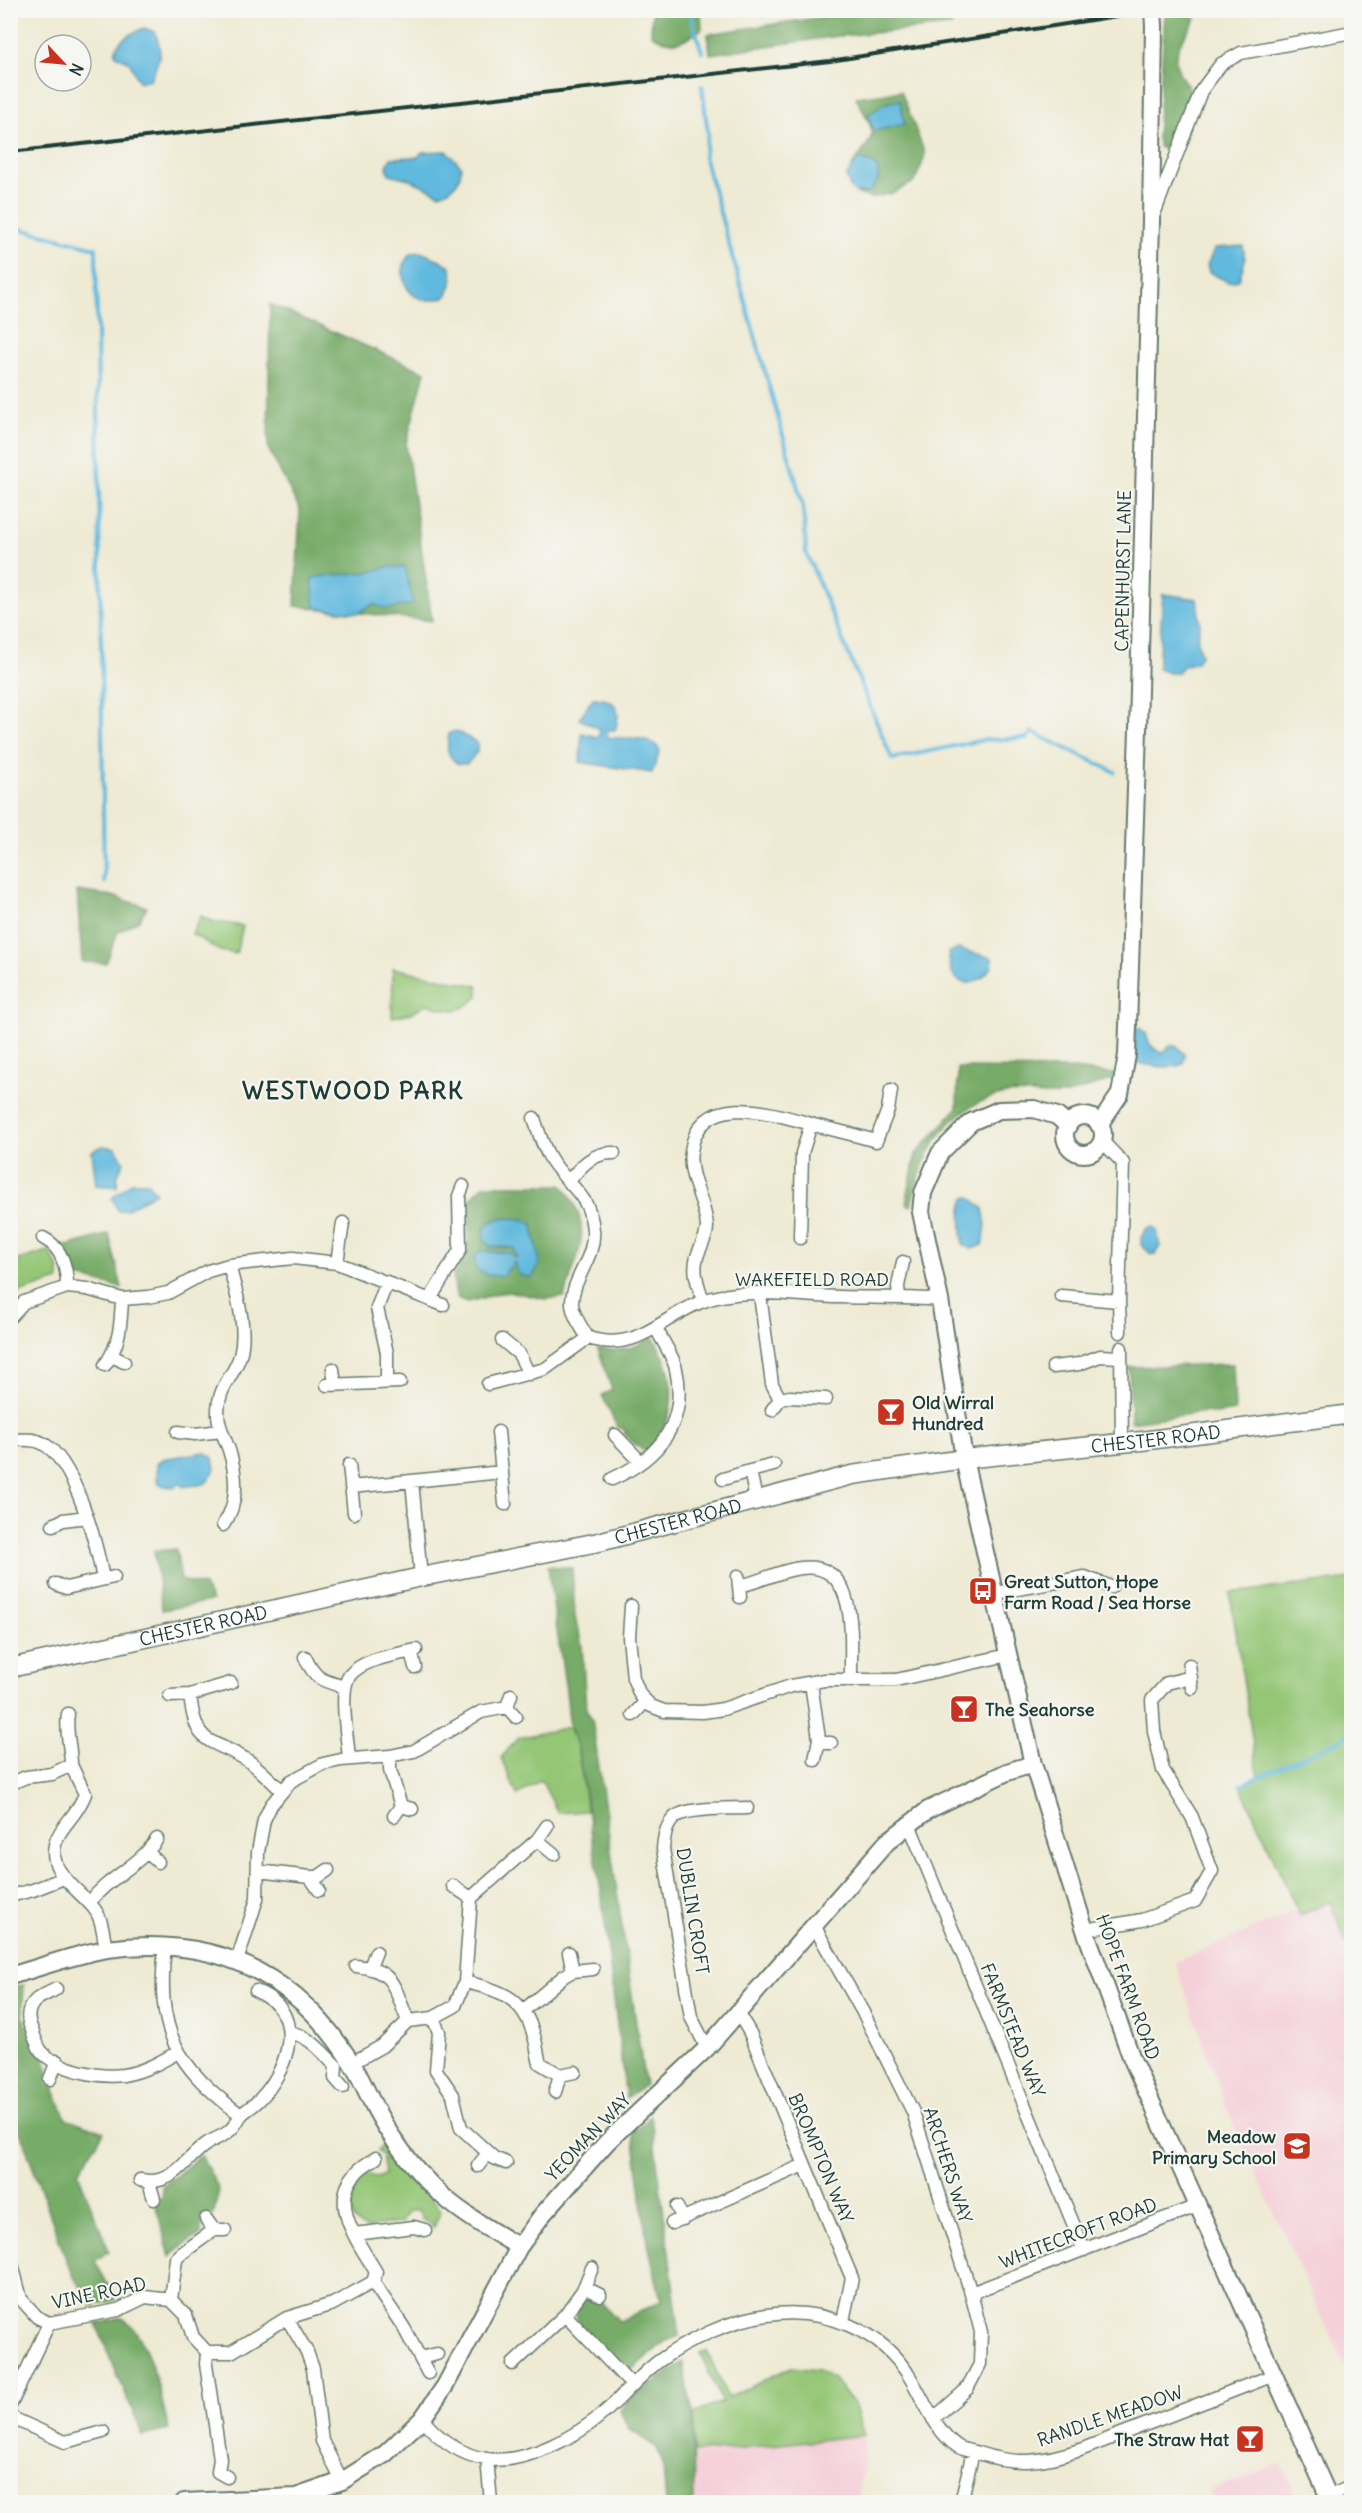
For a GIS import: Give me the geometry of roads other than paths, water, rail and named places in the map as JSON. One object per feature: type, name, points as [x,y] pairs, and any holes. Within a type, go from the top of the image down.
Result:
[{"type":"main road","name":"CHESTER ROAD","points":[[10,1668],[421,1576],[599,1542],[852,1474],[1352,1414]]},
{"type":"street","name":"CAPENHURST LANE","points":[[1101,1133],[1120,1094],[1127,1055],[1151,221],[1153,18]]},
{"type":"street","points":[[1151,221],[1201,91],[1221,64],[1241,53],[1352,32]]},
{"type":"street","points":[[703,1301],[695,1273],[697,1257],[704,1242],[707,1226],[691,1165],[691,1151],[695,1136],[704,1124],[717,1115],[732,1110],[750,1110],[794,1118],[876,1140],[888,1110],[891,1090]]},
{"type":"street","name":"HOPE FARM ROAD","points":[[1068,1125],[1057,1116],[1034,1108],[999,1110],[971,1122],[940,1153],[923,1193],[921,1212],[940,1300],[964,1459],[1033,1764],[1085,1930],[1132,2059],[1330,2500]]},
{"type":"street","points":[[1101,1133],[1091,1153],[1077,1153],[1067,1145],[1065,1138],[1068,1125],[1072,1120],[1083,1116],[1090,1118],[1124,1163],[1120,1332]]},
{"type":"street","points":[[488,1384],[545,1370],[588,1338],[572,1304],[575,1290],[589,1257],[593,1231],[590,1211],[583,1196],[552,1161],[543,1145],[534,1118]]},
{"type":"street","points":[[800,1238],[802,1153],[811,1124]]},
{"type":"street","points":[[569,1181],[585,1162],[607,1150]]},
{"type":"street","points":[[430,1299],[460,1250],[457,1192]]},
{"type":"street","points":[[337,1263],[343,1223]]},
{"type":"street","points":[[51,1240],[64,1261],[67,1287]]},
{"type":"street","points":[[10,1317],[24,1302],[67,1287],[87,1289],[122,1299],[148,1297],[168,1293],[208,1271],[229,1265],[293,1258],[337,1263],[443,1305]]},
{"type":"street","points":[[899,1297],[898,1286],[903,1262]]},
{"type":"street","points":[[223,1525],[231,1514],[235,1492],[233,1464],[221,1431],[218,1413],[220,1395],[239,1358],[242,1343],[240,1313],[229,1265]]},
{"type":"street","points":[[387,1282],[378,1308],[387,1353],[387,1382]]},
{"type":"street","name":"WAKEFIELD ROAD","points":[[588,1338],[604,1342],[632,1340],[703,1301],[738,1294],[940,1300]]},
{"type":"street","points":[[760,1295],[772,1384],[780,1399]]},
{"type":"street","points":[[1060,1296],[1119,1301]]},
{"type":"street","points":[[122,1299],[120,1332],[109,1360],[124,1362]]},
{"type":"street","points":[[612,1479],[630,1471],[653,1454],[671,1430],[677,1396],[676,1367],[656,1328]]},
{"type":"street","points":[[502,1340],[519,1354],[529,1374]]},
{"type":"street","points":[[1053,1367],[1078,1364],[1100,1356],[1121,1353],[1122,1443]]},
{"type":"street","points":[[333,1369],[331,1385],[400,1382]]},
{"type":"street","points":[[772,1410],[780,1399],[790,1397],[825,1399]]},
{"type":"street","points":[[178,1432],[195,1434],[221,1431]]},
{"type":"street","points":[[498,1432],[505,1504]]},
{"type":"street","points":[[615,1435],[641,1462]]},
{"type":"street","points":[[10,1440],[34,1440],[44,1443],[67,1471],[82,1500],[109,1578],[66,1588],[56,1584]]},
{"type":"street","points":[[723,1479],[774,1465]]},
{"type":"street","points":[[349,1466],[354,1513]]},
{"type":"street","points":[[750,1471],[756,1499]]},
{"type":"street","points":[[351,1488],[502,1473]]},
{"type":"street","points":[[412,1481],[421,1576]]},
{"type":"street","points":[[57,1519],[87,1517]]},
{"type":"street","points":[[739,1586],[759,1582],[799,1568],[812,1567],[836,1578],[844,1590],[848,1604],[850,1681]]},
{"type":"street","points":[[996,1593],[1085,1577],[1111,1587]]},
{"type":"street","points":[[631,1606],[633,1678],[640,1695],[651,1706],[664,1711],[703,1712],[731,1707],[791,1686],[834,1679],[880,1681],[915,1677],[1008,1654]]},
{"type":"street","points":[[630,1632],[644,1633]]},
{"type":"street","points":[[349,1759],[345,1687],[350,1675],[368,1663],[414,1651],[415,1667]]},
{"type":"street","points":[[305,1657],[314,1674],[319,1678],[345,1687]]},
{"type":"street","points":[[1085,1930],[1142,1920],[1195,1901],[1212,1871],[1192,1817],[1163,1770],[1154,1731],[1152,1700],[1167,1683],[1191,1677]]},
{"type":"street","points":[[170,1696],[189,1695],[231,1683]]},
{"type":"street","points":[[811,1683],[825,1743],[815,1760]]},
{"type":"street","points":[[189,1695],[198,1733],[207,1741],[250,1762],[282,1791]]},
{"type":"street","points":[[237,1961],[254,1913],[259,1843],[264,1820],[291,1781],[323,1764],[349,1759],[390,1756],[425,1746],[481,1712],[509,1701],[516,1717]]},
{"type":"street","points":[[633,1715],[646,1701]]},
{"type":"street","points":[[68,1714],[66,1728],[71,1750],[71,1765],[85,1794],[81,1807],[62,1830],[55,1843],[55,1859],[70,1887],[88,1903],[101,1921],[106,1949]]},
{"type":"street","points":[[390,1756],[390,1770],[402,1810]]},
{"type":"street","name":"YEOMAN WAY","points":[[184,2502],[248,2501],[296,2497],[342,2481],[385,2454],[422,2420],[446,2386],[519,2247],[569,2182],[607,2142],[707,2048],[887,1842],[928,1810],[1007,1772],[1033,1764]]},
{"type":"street","points":[[10,1784],[26,1777],[52,1774],[71,1765]]},
{"type":"street","name":"DUBLIN CROFT","points":[[707,2048],[692,2017],[671,1908],[663,1849],[664,1840],[674,1817],[689,1811],[747,1808]]},
{"type":"street","name":"FARMSTEAD WAY","points":[[909,1824],[1084,2250]]},
{"type":"street","points":[[352,2063],[382,2046],[408,2021],[433,2018],[454,2006],[465,1982],[471,1898],[537,1840],[547,1826]]},
{"type":"street","points":[[88,1903],[98,1891],[148,1853],[158,1839]]},
{"type":"street","points":[[537,1840],[554,1854]]},
{"type":"street","points":[[148,1853],[158,1862]]},
{"type":"street","points":[[258,1871],[318,1877],[328,1870]]},
{"type":"street","points":[[309,1877],[319,1890]]},
{"type":"street","points":[[10,1896],[64,1878]]},
{"type":"street","points":[[453,1886],[471,1898]]},
{"type":"street","name":"ARCHERS WAY","points":[[813,1924],[865,2016],[913,2112],[971,2293],[981,2332],[983,2346],[980,2364],[967,2389],[933,2419]]},
{"type":"street","points":[[165,1946],[163,2005],[166,2025],[178,2052],[193,2073],[241,2115]]},
{"type":"street","points":[[10,1976],[106,1949],[165,1946],[202,1950],[237,1961],[263,1974],[302,2001],[330,2032],[352,2063],[389,2133],[432,2186],[472,2218],[519,2247]]},
{"type":"street","points":[[370,1967],[376,1952]]},
{"type":"street","points":[[569,1953],[573,1971]]},
{"type":"street","points":[[356,1966],[370,1967],[391,1979],[408,2021]]},
{"type":"street","points":[[524,2010],[549,1991],[554,1982],[573,1971],[592,1969]]},
{"type":"street","points":[[465,1982],[497,1991],[524,2010],[531,2023],[540,2063],[560,2075],[575,2072]]},
{"type":"street","points":[[56,1989],[35,2001],[28,2011],[28,2021],[41,2050],[57,2061],[81,2072],[96,2075],[123,2075],[154,2066],[178,2052]]},
{"type":"street","points":[[154,2199],[145,2181],[162,2180],[173,2174],[207,2143],[229,2131],[241,2115],[261,2099],[272,2085],[285,2054],[289,2032],[282,2013],[273,2001],[256,1990]]},
{"type":"street","name":"BROMPTON WAY","points":[[737,2011],[750,2033],[852,2278],[843,2321]]},
{"type":"street","points":[[433,2018],[439,2032],[436,2070],[453,2095],[461,2128],[488,2154],[506,2163]]},
{"type":"street","points":[[289,2032],[302,2034],[312,2041],[336,2066],[336,2078],[343,2087]]},
{"type":"street","points":[[50,2079],[57,2061]]},
{"type":"street","points":[[555,2092],[560,2075]]},
{"type":"street","points":[[478,2166],[488,2154]]},
{"type":"street","points":[[217,2474],[220,2459],[206,2364],[207,2352],[231,2352],[287,2318],[333,2304],[373,2282],[376,2272],[354,2234],[343,2207],[344,2195],[357,2172],[376,2158]]},
{"type":"street","points":[[677,2216],[804,2165]]},
{"type":"street","name":"WHITECROFT ROAD","points":[[971,2293],[1197,2206]]},
{"type":"street","points":[[171,2300],[176,2259],[219,2230],[206,2219]]},
{"type":"street","points":[[354,2234],[414,2227],[425,2230]]},
{"type":"street","name":"VINE ROAD","points":[[11,2257],[21,2299],[37,2317],[49,2323],[118,2310],[145,2298],[171,2300],[186,2315],[193,2337],[207,2352]]},
{"type":"street","points":[[513,2364],[565,2315],[584,2288],[592,2268]]},
{"type":"street","points":[[373,2282],[398,2319],[428,2373]]},
{"type":"street","points":[[584,2288],[600,2295]]},
{"type":"street","name":"RANDLE MEADOW","points":[[422,2420],[437,2436],[454,2448],[487,2459],[515,2458],[571,2436],[606,2411],[659,2361],[706,2334],[744,2320],[784,2313],[819,2315],[843,2321],[879,2342],[899,2361],[933,2419],[957,2446],[1022,2463],[1051,2459],[1131,2431],[1274,2375]]},
{"type":"street","points":[[565,2315],[632,2384]]},
{"type":"street","points":[[287,2318],[307,2352],[313,2369],[322,2441],[342,2481]]},
{"type":"street","points":[[10,2406],[49,2323]]},
{"type":"street","points":[[420,2358],[437,2354]]},
{"type":"street","points":[[10,2417],[65,2442],[103,2432]]},
{"type":"street","points":[[961,2502],[973,2452]]},
{"type":"street","points":[[487,2459],[491,2502]]},
{"type":"street","points":[[1330,2500],[1352,2486]]},
{"type":"water","points":[[144,28],[155,32],[160,51],[150,80],[139,82],[129,62],[115,54],[122,40]]},
{"type":"water","points":[[900,100],[905,124],[874,131],[868,115],[886,103]]},
{"type":"water","points":[[447,151],[461,166],[461,172],[456,184],[440,194],[409,179],[389,174],[387,166],[391,158],[418,157],[422,152]]},
{"type":"water","points":[[858,159],[872,163],[878,169],[878,179],[870,192],[856,193],[851,189],[846,177]]},
{"type":"water","points":[[1243,246],[1245,260],[1239,280],[1228,282],[1209,272],[1207,265],[1215,248]]},
{"type":"water","points":[[420,252],[450,266],[453,279],[446,297],[427,300],[419,298],[408,289],[403,275],[406,260],[410,254]]},
{"type":"water","points":[[387,567],[405,567],[413,604],[386,609],[373,604],[359,613],[315,608],[312,578],[369,572]]},
{"type":"water","points":[[1163,594],[1197,599],[1200,624],[1197,641],[1201,655],[1197,662],[1183,666],[1177,673],[1158,669]]},
{"type":"water","points":[[593,698],[608,700],[616,706],[618,716],[615,730],[608,730],[607,737],[643,739],[660,750],[652,773],[580,762],[582,733],[597,737],[601,732],[598,728],[579,719]]},
{"type":"water","points":[[456,731],[477,743],[477,752],[467,764],[458,764],[449,754],[449,733]]},
{"type":"water","points":[[959,949],[992,958],[992,967],[977,981],[969,983],[957,979],[952,973],[949,952]]},
{"type":"water","points":[[1136,1026],[1146,1033],[1151,1045],[1162,1053],[1171,1045],[1178,1047],[1185,1055],[1183,1064],[1164,1067],[1131,1062]]},
{"type":"water","points":[[103,1146],[116,1148],[124,1162],[118,1174],[117,1187],[96,1185],[92,1151]]},
{"type":"water","points":[[132,1182],[147,1182],[156,1192],[128,1209],[118,1211],[112,1198]]},
{"type":"water","points":[[970,1197],[983,1208],[986,1225],[983,1245],[972,1249],[963,1245],[961,1221],[965,1198]]},
{"type":"water","points":[[501,1218],[522,1219],[533,1224],[539,1259],[538,1266],[530,1278],[518,1274],[514,1262],[503,1276],[488,1275],[476,1269],[474,1259],[480,1251],[511,1253],[514,1258],[517,1257],[514,1248],[490,1246],[484,1239],[488,1225]]},
{"type":"water","points":[[1153,1227],[1157,1231],[1160,1246],[1155,1254],[1151,1254],[1141,1245],[1141,1237],[1147,1228]]},
{"type":"water","points":[[205,1452],[213,1458],[215,1469],[208,1481],[202,1485],[183,1487],[179,1483],[175,1487],[164,1486],[157,1482],[157,1463],[162,1459]]},
{"type":"waterway","points":[[689,10],[702,52]]},
{"type":"waterway","points":[[702,86],[708,134],[704,156],[803,506],[806,552],[892,759],[983,740],[1027,738],[1032,732],[1115,772]]},
{"type":"waterway","points":[[10,226],[96,248],[104,882]]},
{"type":"waterway","points":[[1240,1785],[1339,1741],[1352,1731]]},
{"type":"railway","points":[[10,152],[830,61],[1155,10]]},
{"type":"place","name":"Old Wirral Hundred","points":[[891,1412]]},
{"type":"place","name":"Great Sutton, Hope Farm Road / Sea Horse","points":[[983,1591]]},
{"type":"place","name":"The Seahorse","points":[[964,1709]]},
{"type":"place","name":"Meadow Primary School","points":[[1297,2146]]},
{"type":"place","name":"The Straw Hat","points":[[1250,2439]]},
{"type":"district","name":"WESTWOOD PARK","points":[[353,1090]]}]
